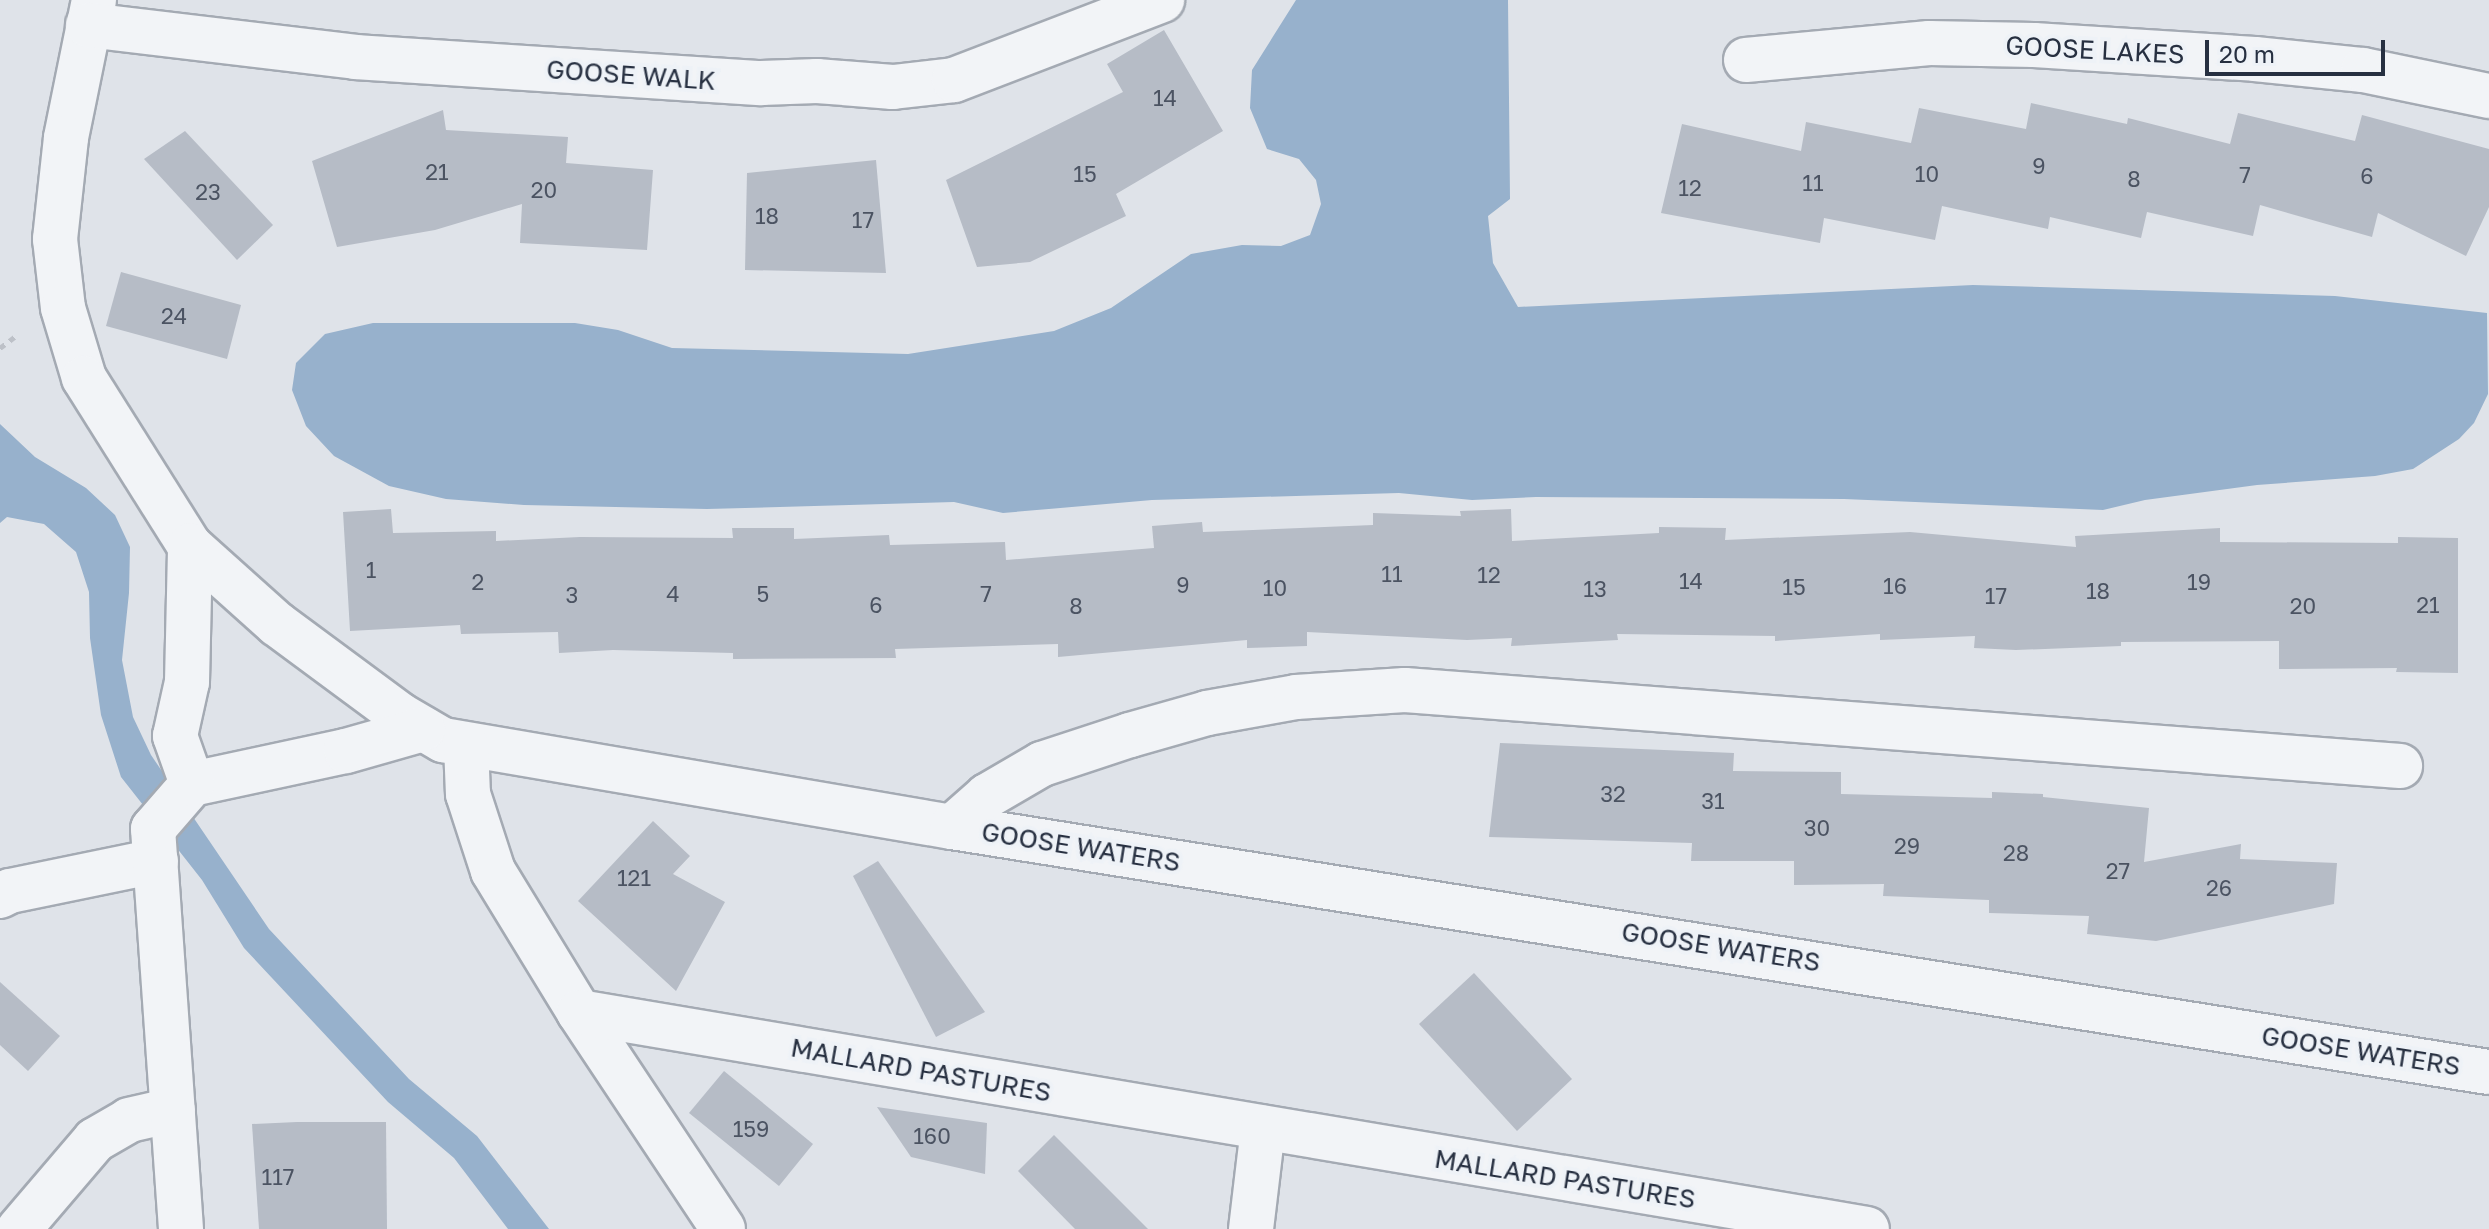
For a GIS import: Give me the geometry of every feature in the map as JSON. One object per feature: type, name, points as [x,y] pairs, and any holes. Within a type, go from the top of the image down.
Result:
[{"type":"street","name":"GOOSE WALK","points":[[91,13],[355,57],[761,83],[817,81],[893,87],[954,80],[1162,0]]},
{"type":"street","name":"GOOSE WATERS","points":[[91,13],[66,138],[55,239],[63,308],[84,378],[190,546],[277,624],[423,729],[443,740],[952,827],[2489,1072]]},
{"type":"street","name":"GOOSE LAKES","points":[[1746,60],[1929,43],[2034,45],[2255,59],[2363,70],[2489,96]]},
{"type":"street","points":[[181,1229],[155,845],[188,788],[175,736],[187,682],[190,546]]},
{"type":"street","name":"GOOSE WATERS","points":[[952,827],[987,796],[1042,764],[1130,735],[1207,713],[1296,697],[1405,690],[2400,766]]},
{"type":"street","points":[[188,788],[346,751],[423,729]]},
{"type":"street","points":[[466,745],[468,794],[493,871],[579,1012],[723,1229]]},
{"type":"street","points":[[0,896],[155,845]]},
{"type":"street","name":"MALLARD PASTURES","points":[[579,1012],[1867,1229]]},
{"type":"street","points":[[19,1229],[95,1140],[129,1120],[173,1110]]},
{"type":"street","points":[[1251,1229],[1263,1128]]},
{"type":"water","points":[[1296,0],[1508,0],[1510,199],[1488,216],[1493,263],[1518,307],[1973,285],[2335,296],[2487,313],[2488,394],[2474,423],[2459,439],[2413,469],[2375,476],[2257,485],[2145,500],[2103,510],[1844,499],[1536,497],[1472,500],[1399,493],[1152,500],[1003,513],[954,502],[707,509],[524,505],[446,499],[389,486],[334,456],[306,426],[292,390],[296,363],[325,334],[373,323],[575,323],[618,330],[672,348],[908,354],[1054,331],[1111,308],[1191,254],[1242,245],[1281,246],[1310,235],[1321,204],[1316,180],[1299,159],[1267,149],[1250,108],[1252,70]]},
{"type":"water","points":[[0,424],[35,457],[86,488],[115,515],[130,547],[122,660],[133,717],[151,755],[269,929],[409,1079],[477,1136],[549,1229],[508,1229],[454,1158],[388,1102],[244,948],[202,880],[121,777],[101,715],[90,638],[89,592],[76,552],[44,524],[7,517],[0,523]]},
{"type":"building","points":[[1164,30],[1223,131],[1116,194],[1126,216],[1030,262],[977,267],[946,180],[1123,92],[1107,64]]},
{"type":"building","points":[[2031,103],[2127,124],[2128,118],[2230,144],[2238,113],[2355,141],[2362,115],[2489,149],[2489,207],[2466,256],[2378,213],[2372,237],[2260,205],[2253,236],[2147,212],[2141,238],[2050,217],[2048,229],[1942,206],[1935,240],[1824,218],[1820,243],[1661,213],[1682,124],[1801,151],[1806,122],[1911,143],[1919,108],[2026,129]]},
{"type":"building","points":[[443,110],[446,130],[568,137],[566,163],[653,170],[647,250],[520,243],[522,204],[435,230],[337,247],[312,161]]},
{"type":"building","points":[[185,131],[273,225],[237,260],[144,159]]},
{"type":"building","points":[[876,160],[886,273],[745,270],[747,173]]},
{"type":"building","points":[[121,272],[241,305],[227,359],[106,326]]},
{"type":"building","points":[[391,509],[393,533],[496,531],[496,541],[580,537],[733,538],[732,528],[794,528],[794,539],[889,535],[890,545],[1005,542],[1006,560],[1154,548],[1152,526],[1202,522],[1203,532],[1373,525],[1373,513],[1461,516],[1460,511],[1511,509],[1512,541],[1659,533],[1659,527],[1726,528],[1725,540],[1910,532],[2076,547],[2075,536],[2220,528],[2220,542],[2398,543],[2398,537],[2458,538],[2458,673],[2396,672],[2397,668],[2279,669],[2279,641],[2121,642],[2121,646],[2016,650],[1974,648],[1975,636],[1880,640],[1880,634],[1775,641],[1775,636],[1617,634],[1618,640],[1511,646],[1512,638],[1467,640],[1307,632],[1307,646],[1247,648],[1247,640],[1058,657],[1058,644],[895,649],[896,658],[733,659],[733,653],[613,650],[559,653],[558,632],[461,634],[460,625],[350,631],[343,512]]},
{"type":"building","points":[[1500,743],[1734,753],[1733,771],[1841,772],[1841,794],[1992,798],[1992,792],[2043,794],[2043,797],[2149,808],[2144,862],[2241,844],[2240,859],[2337,863],[2334,904],[2156,941],[2087,934],[2089,916],[1989,913],[1989,900],[1883,896],[1884,884],[1794,885],[1794,861],[1691,861],[1692,843],[1489,837]]},
{"type":"building","points":[[653,821],[690,856],[673,874],[725,902],[676,991],[578,901]]},
{"type":"building","points":[[878,861],[985,1012],[936,1037],[853,876]]},
{"type":"building","points":[[1474,973],[1572,1079],[1517,1131],[1419,1024]]},
{"type":"building","points":[[0,982],[60,1036],[28,1071],[0,1045]]},
{"type":"building","points":[[724,1071],[813,1144],[779,1186],[689,1113]]},
{"type":"building","points":[[877,1107],[987,1123],[985,1174],[911,1157]]},
{"type":"building","points":[[386,1122],[387,1229],[259,1229],[252,1124]]},
{"type":"building","points":[[1054,1135],[1148,1229],[1075,1229],[1018,1171]]}]
